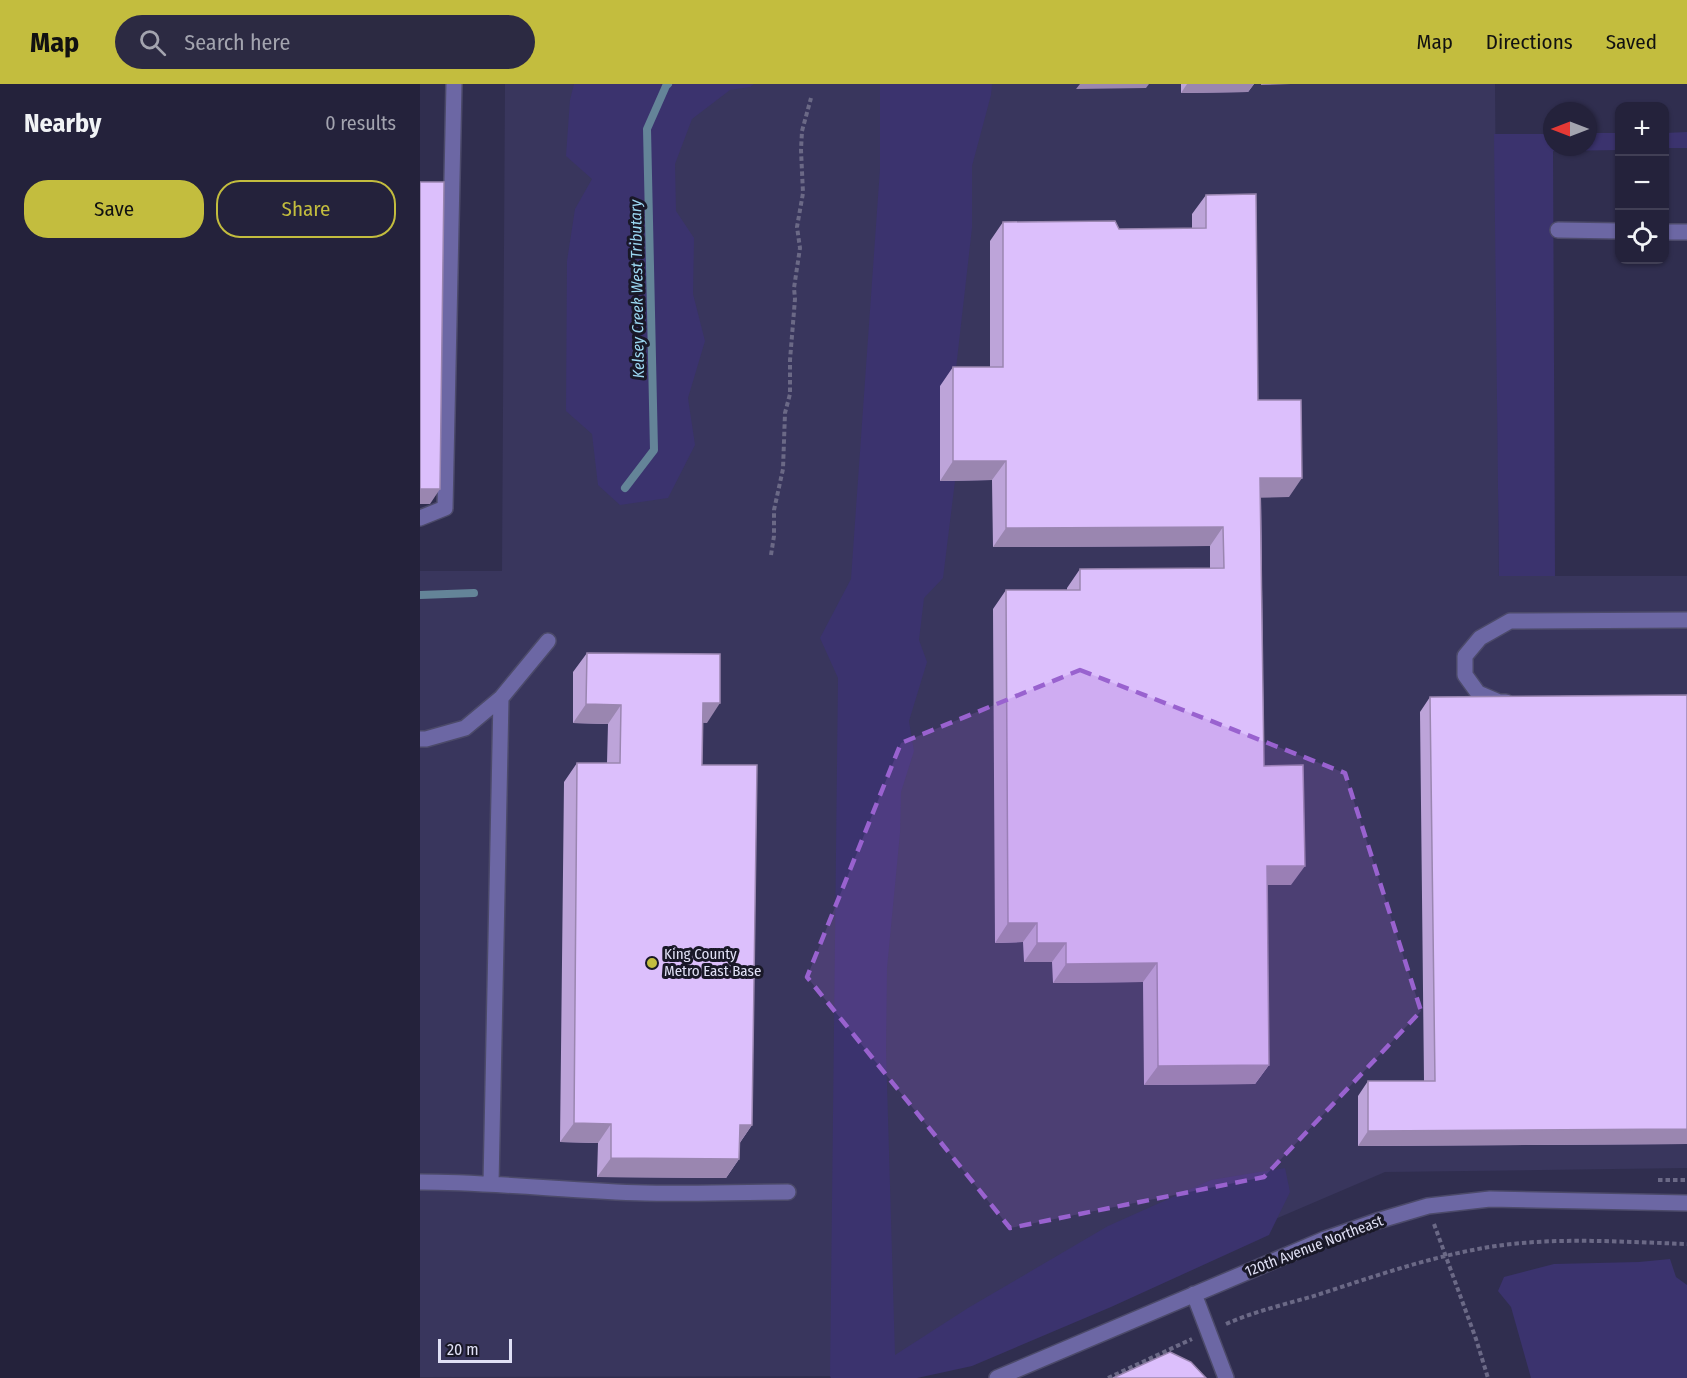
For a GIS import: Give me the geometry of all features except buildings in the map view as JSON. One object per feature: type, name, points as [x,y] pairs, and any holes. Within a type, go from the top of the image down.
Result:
[{"type":"street","points":[[420,518],[445,508],[454,84]]},
{"type":"street","points":[[1558,230],[1615,231]]},
{"type":"street","points":[[1669,232],[1687,232]]},
{"type":"street","points":[[1522,702],[1499,702],[1478,693],[1465,675],[1465,656],[1479,638],[1510,621],[1687,620]]},
{"type":"street","points":[[420,739],[426,740],[465,728],[501,698],[548,641]]},
{"type":"street","points":[[491,1184],[501,698]]},
{"type":"street","points":[[420,1182],[470,1182],[645,1193],[788,1192]]},
{"type":"street","name":"120th Avenue Northeast","points":[[997,1378],[1325,1239],[1428,1206],[1490,1199],[1687,1203]]},
{"type":"street","points":[[1194,1294],[1226,1378]]},
{"type":"path","points":[[771,555],[774,510],[783,470],[785,413],[790,394],[794,288],[800,248],[797,227],[803,187],[801,141],[811,98]]},
{"type":"path","points":[[1428,1206],[1488,1378]]},
{"type":"path","points":[[1235,1320],[1396,1270],[1498,1246],[1597,1241],[1687,1244]]},
{"type":"path","points":[[1108,1378],[1156,1356]]},
{"type":"highlighted area","points":[[1080,670],[1345,773],[1421,1011],[1264,1177],[1010,1228],[807,977],[901,743]]},
{"type":"shaded area","points":[[505,84],[1495,84],[1499,576],[1687,576],[1687,1168],[1385,1172],[909,1376],[420,1377],[420,571],[502,571]]},
{"type":"shaded area","points":[[574,84],[754,84],[750,87],[730,90],[692,119],[675,164],[676,211],[694,238],[693,294],[705,341],[688,398],[695,445],[668,498],[620,505],[598,485],[592,434],[566,411],[567,261],[575,209],[592,179],[566,156],[570,100]]},
{"type":"shaded area","points":[[880,84],[992,84],[972,166],[972,228],[954,386],[940,481],[955,481],[943,578],[924,598],[919,640],[927,662],[909,721],[914,751],[901,792],[900,833],[887,968],[886,1050],[895,1355],[968,1308],[1108,1226],[1211,1180],[1285,1168],[1290,1192],[1269,1235],[1111,1307],[972,1366],[917,1378],[831,1378],[838,678],[820,638],[851,579],[880,169]]},
{"type":"shaded area","points":[[1687,132],[1687,148],[1669,148],[1669,133]]},
{"type":"shaded area","points":[[1597,133],[1615,133],[1615,150],[1597,150]]},
{"type":"shaded area","points":[[1494,134],[1543,134],[1543,156],[1553,156],[1555,576],[1499,576]]},
{"type":"shaded area","points":[[1670,1259],[1676,1277],[1687,1285],[1687,1378],[1531,1378],[1511,1307],[1498,1291],[1504,1277],[1554,1264]]},
{"type":"waterway","name":"Kelsey Creek West Tributary","points":[[625,488],[654,450],[647,129],[668,84]]},
{"type":"waterway","name":"Kelsey Creek West Tributary","points":[[420,595],[474,593]]},
{"type":"place","name":"King County Metro East Base","points":[[652,963]]}]
